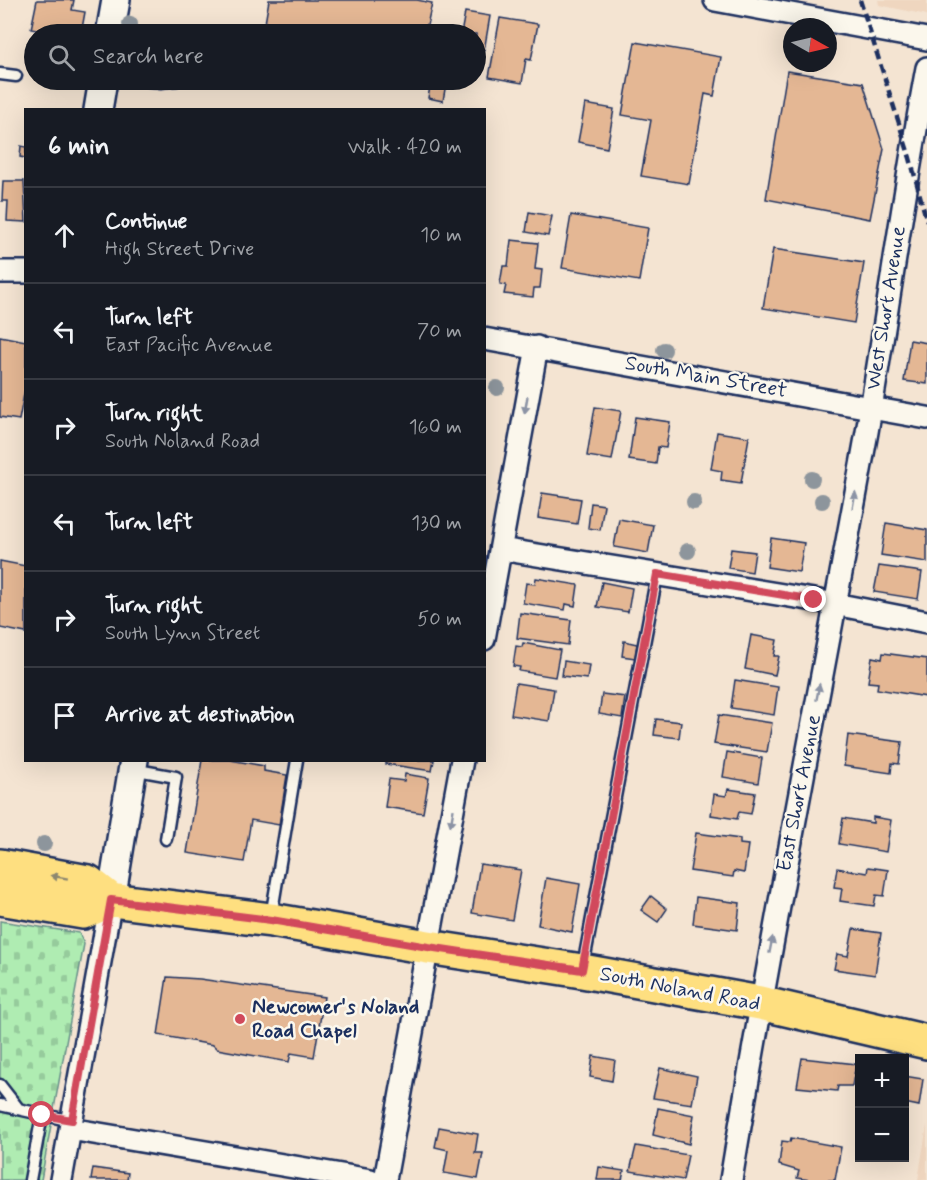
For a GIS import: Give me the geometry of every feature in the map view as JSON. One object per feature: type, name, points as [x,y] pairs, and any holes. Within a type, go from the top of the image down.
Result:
[{"type":"main road","points":[[0,866],[88,882],[111,900],[83,912],[0,898]]},
{"type":"main road","name":"South Noland Road","points":[[111,900],[271,920],[582,970],[760,1003],[927,1041]]},
{"type":"street","points":[[112,24],[116,0]]},
{"type":"street","points":[[715,0],[927,39]]},
{"type":"street","name":"West Short Avenue","points":[[871,407],[908,170],[927,68]]},
{"type":"street","points":[[98,108],[101,90]]},
{"type":"street","points":[[0,272],[24,272]]},
{"type":"street","name":"South Main Street","points":[[486,339],[927,418]]},
{"type":"street","points":[[486,628],[537,347]]},
{"type":"street","name":"East Short Avenue","points":[[731,1180],[760,1003],[871,407]]},
{"type":"street","points":[[501,549],[835,604],[927,622]]},
{"type":"street","points":[[385,1180],[462,762]]},
{"type":"street","points":[[61,1180],[133,765]]},
{"type":"street","points":[[71,1125],[371,1180]]},
{"type":"lane","points":[[0,74],[16,76]]},
{"type":"lane","points":[[582,970],[657,574]]},
{"type":"lane","points":[[271,920],[297,762]]},
{"type":"lane","points":[[133,765],[176,777],[166,839]]},
{"type":"lane","points":[[0,1085],[18,1108]]},
{"type":"lane","points":[[0,1105],[18,1108],[71,1125]]},
{"type":"lane","points":[[30,1180],[42,1115]]},
{"type":"shaded area","points":[[878,0],[927,0],[927,15],[879,5]]},
{"type":"shaded area","points":[[927,1125],[927,1180],[918,1180]]},
{"type":"green space","points":[[0,921],[79,933],[84,944],[41,1180],[0,1180]]},
{"type":"building","points":[[37,0],[74,0],[72,10],[85,12],[83,24],[32,24]]},
{"type":"building","points":[[269,0],[417,0],[432,3],[427,24],[265,24]]},
{"type":"building","points":[[465,12],[490,16],[486,39],[486,24],[463,24]]},
{"type":"building","points":[[500,18],[538,24],[531,60],[526,59],[522,83],[489,77]]},
{"type":"building","points":[[635,42],[721,57],[714,96],[705,94],[689,184],[641,176],[651,120],[622,115]]},
{"type":"building","points":[[787,72],[863,83],[884,149],[870,219],[766,199]]},
{"type":"building","points":[[429,90],[445,90],[443,101],[428,98]]},
{"type":"building","points":[[585,104],[614,109],[607,148],[578,142]]},
{"type":"building","points":[[21,146],[24,147],[24,158],[20,157]]},
{"type":"building","points":[[3,181],[24,181],[24,222],[7,221],[8,201],[2,201]]},
{"type":"building","points":[[529,212],[552,216],[548,236],[526,232]]},
{"type":"building","points":[[571,215],[648,228],[639,281],[562,268]]},
{"type":"building","points":[[511,240],[538,243],[535,269],[542,270],[540,288],[534,288],[533,297],[504,294],[506,285],[500,284],[503,266],[508,266]]},
{"type":"building","points":[[773,249],[864,263],[854,323],[763,308]]},
{"type":"building","points":[[0,336],[24,341],[24,394],[19,420],[0,417]]},
{"type":"building","points":[[910,340],[927,343],[927,384],[904,381]]},
{"type":"building","points":[[595,407],[621,411],[612,460],[587,456]]},
{"type":"building","points":[[635,417],[670,422],[666,448],[658,447],[656,464],[629,460]]},
{"type":"building","points":[[717,432],[749,437],[741,483],[721,480],[722,471],[711,469]]},
{"type":"building","points":[[542,493],[581,499],[577,524],[538,518]]},
{"type":"building","points":[[591,503],[604,505],[600,530],[588,528]]},
{"type":"building","points":[[619,519],[653,525],[648,553],[614,547]]},
{"type":"building","points":[[886,523],[927,530],[927,562],[881,555]]},
{"type":"building","points":[[771,538],[804,543],[799,572],[767,567]]},
{"type":"building","points":[[731,549],[755,552],[752,572],[728,568]]},
{"type":"building","points":[[0,561],[24,566],[24,633],[0,628]]},
{"type":"building","points":[[879,566],[922,572],[918,599],[874,592]]},
{"type":"building","points":[[536,578],[578,585],[575,606],[566,604],[565,610],[523,603],[526,583],[535,584]]},
{"type":"building","points":[[602,582],[632,588],[628,612],[597,607]]},
{"type":"building","points":[[520,613],[571,620],[568,645],[517,638]]},
{"type":"building","points":[[751,635],[777,640],[774,656],[779,656],[775,675],[745,669]]},
{"type":"building","points":[[624,641],[637,644],[635,658],[622,656]]},
{"type":"building","points":[[523,643],[560,650],[555,677],[519,671],[520,667],[513,666],[516,646],[522,647]]},
{"type":"building","points":[[883,653],[927,659],[927,697],[877,689],[878,683],[868,682],[872,657],[882,659]]},
{"type":"building","points":[[564,661],[589,665],[587,679],[562,676]]},
{"type":"building","points":[[735,680],[778,687],[774,715],[731,708]]},
{"type":"building","points":[[516,683],[554,689],[549,721],[511,715]]},
{"type":"building","points":[[602,694],[625,697],[622,718],[599,714]]},
{"type":"building","points":[[719,715],[772,723],[767,752],[714,744]]},
{"type":"building","points":[[656,719],[681,722],[679,738],[654,735]]},
{"type":"building","points":[[848,735],[902,742],[899,764],[892,763],[891,773],[844,766]]},
{"type":"building","points":[[727,752],[762,758],[758,783],[723,777]]},
{"type":"building","points":[[202,762],[241,762],[264,766],[264,771],[287,775],[279,825],[251,820],[244,862],[187,853]]},
{"type":"building","points":[[386,762],[434,762],[432,771],[386,764]]},
{"type":"building","points":[[405,774],[429,778],[423,813],[385,807],[389,779],[404,781]]},
{"type":"building","points":[[728,789],[755,793],[751,814],[739,812],[737,819],[711,815],[714,794],[726,796]]},
{"type":"building","points":[[873,817],[891,820],[886,852],[839,844],[843,818],[873,823]]},
{"type":"building","points":[[696,833],[740,839],[740,844],[748,845],[744,873],[734,871],[733,877],[690,871]]},
{"type":"building","points":[[480,864],[521,870],[512,920],[472,913]]},
{"type":"building","points":[[868,867],[888,870],[884,896],[876,895],[874,906],[840,901],[842,888],[834,887],[837,868],[867,873]]},
{"type":"building","points":[[546,878],[580,884],[572,932],[538,925]]},
{"type":"building","points":[[651,896],[667,909],[658,922],[641,910]]},
{"type":"building","points":[[696,897],[740,903],[737,930],[693,924]]},
{"type":"building","points":[[853,929],[881,933],[875,975],[834,969],[837,954],[848,956]]},
{"type":"building","name":"Newcomer's Noland Road Chapel","points":[[167,977],[200,979],[324,997],[314,1057],[291,1053],[289,1062],[217,1049],[213,1045],[158,1035]]},
{"type":"building","points":[[593,1056],[615,1060],[612,1081],[590,1077]]},
{"type":"building","points":[[802,1058],[855,1064],[852,1086],[838,1086],[837,1091],[797,1087]]},
{"type":"building","points":[[660,1068],[697,1076],[692,1104],[653,1098]]},
{"type":"building","points":[[909,1077],[923,1079],[919,1106],[909,1104]]},
{"type":"building","points":[[658,1108],[694,1115],[689,1144],[653,1135]]},
{"type":"building","points":[[439,1127],[478,1134],[475,1153],[483,1153],[478,1179],[444,1173],[448,1150],[435,1147]]},
{"type":"building","points":[[791,1138],[841,1147],[835,1180],[797,1178],[799,1171],[779,1165],[782,1141],[790,1142]]},
{"type":"building","points":[[636,1146],[688,1155],[683,1180],[630,1171]]},
{"type":"building","points":[[599,1167],[624,1171],[622,1180],[597,1180]]},
{"type":"building","points":[[93,1168],[128,1173],[127,1180],[91,1180]]},
{"type":"railway","points":[[860,0],[910,158],[927,222]]},
{"type":"place","name":"Newcomer's Noland Road Chapel","points":[[240,1019]]},
{"type":"route","points":[[42,1115],[72,1120],[111,900],[271,920],[582,970],[657,574],[814,600]]}]
